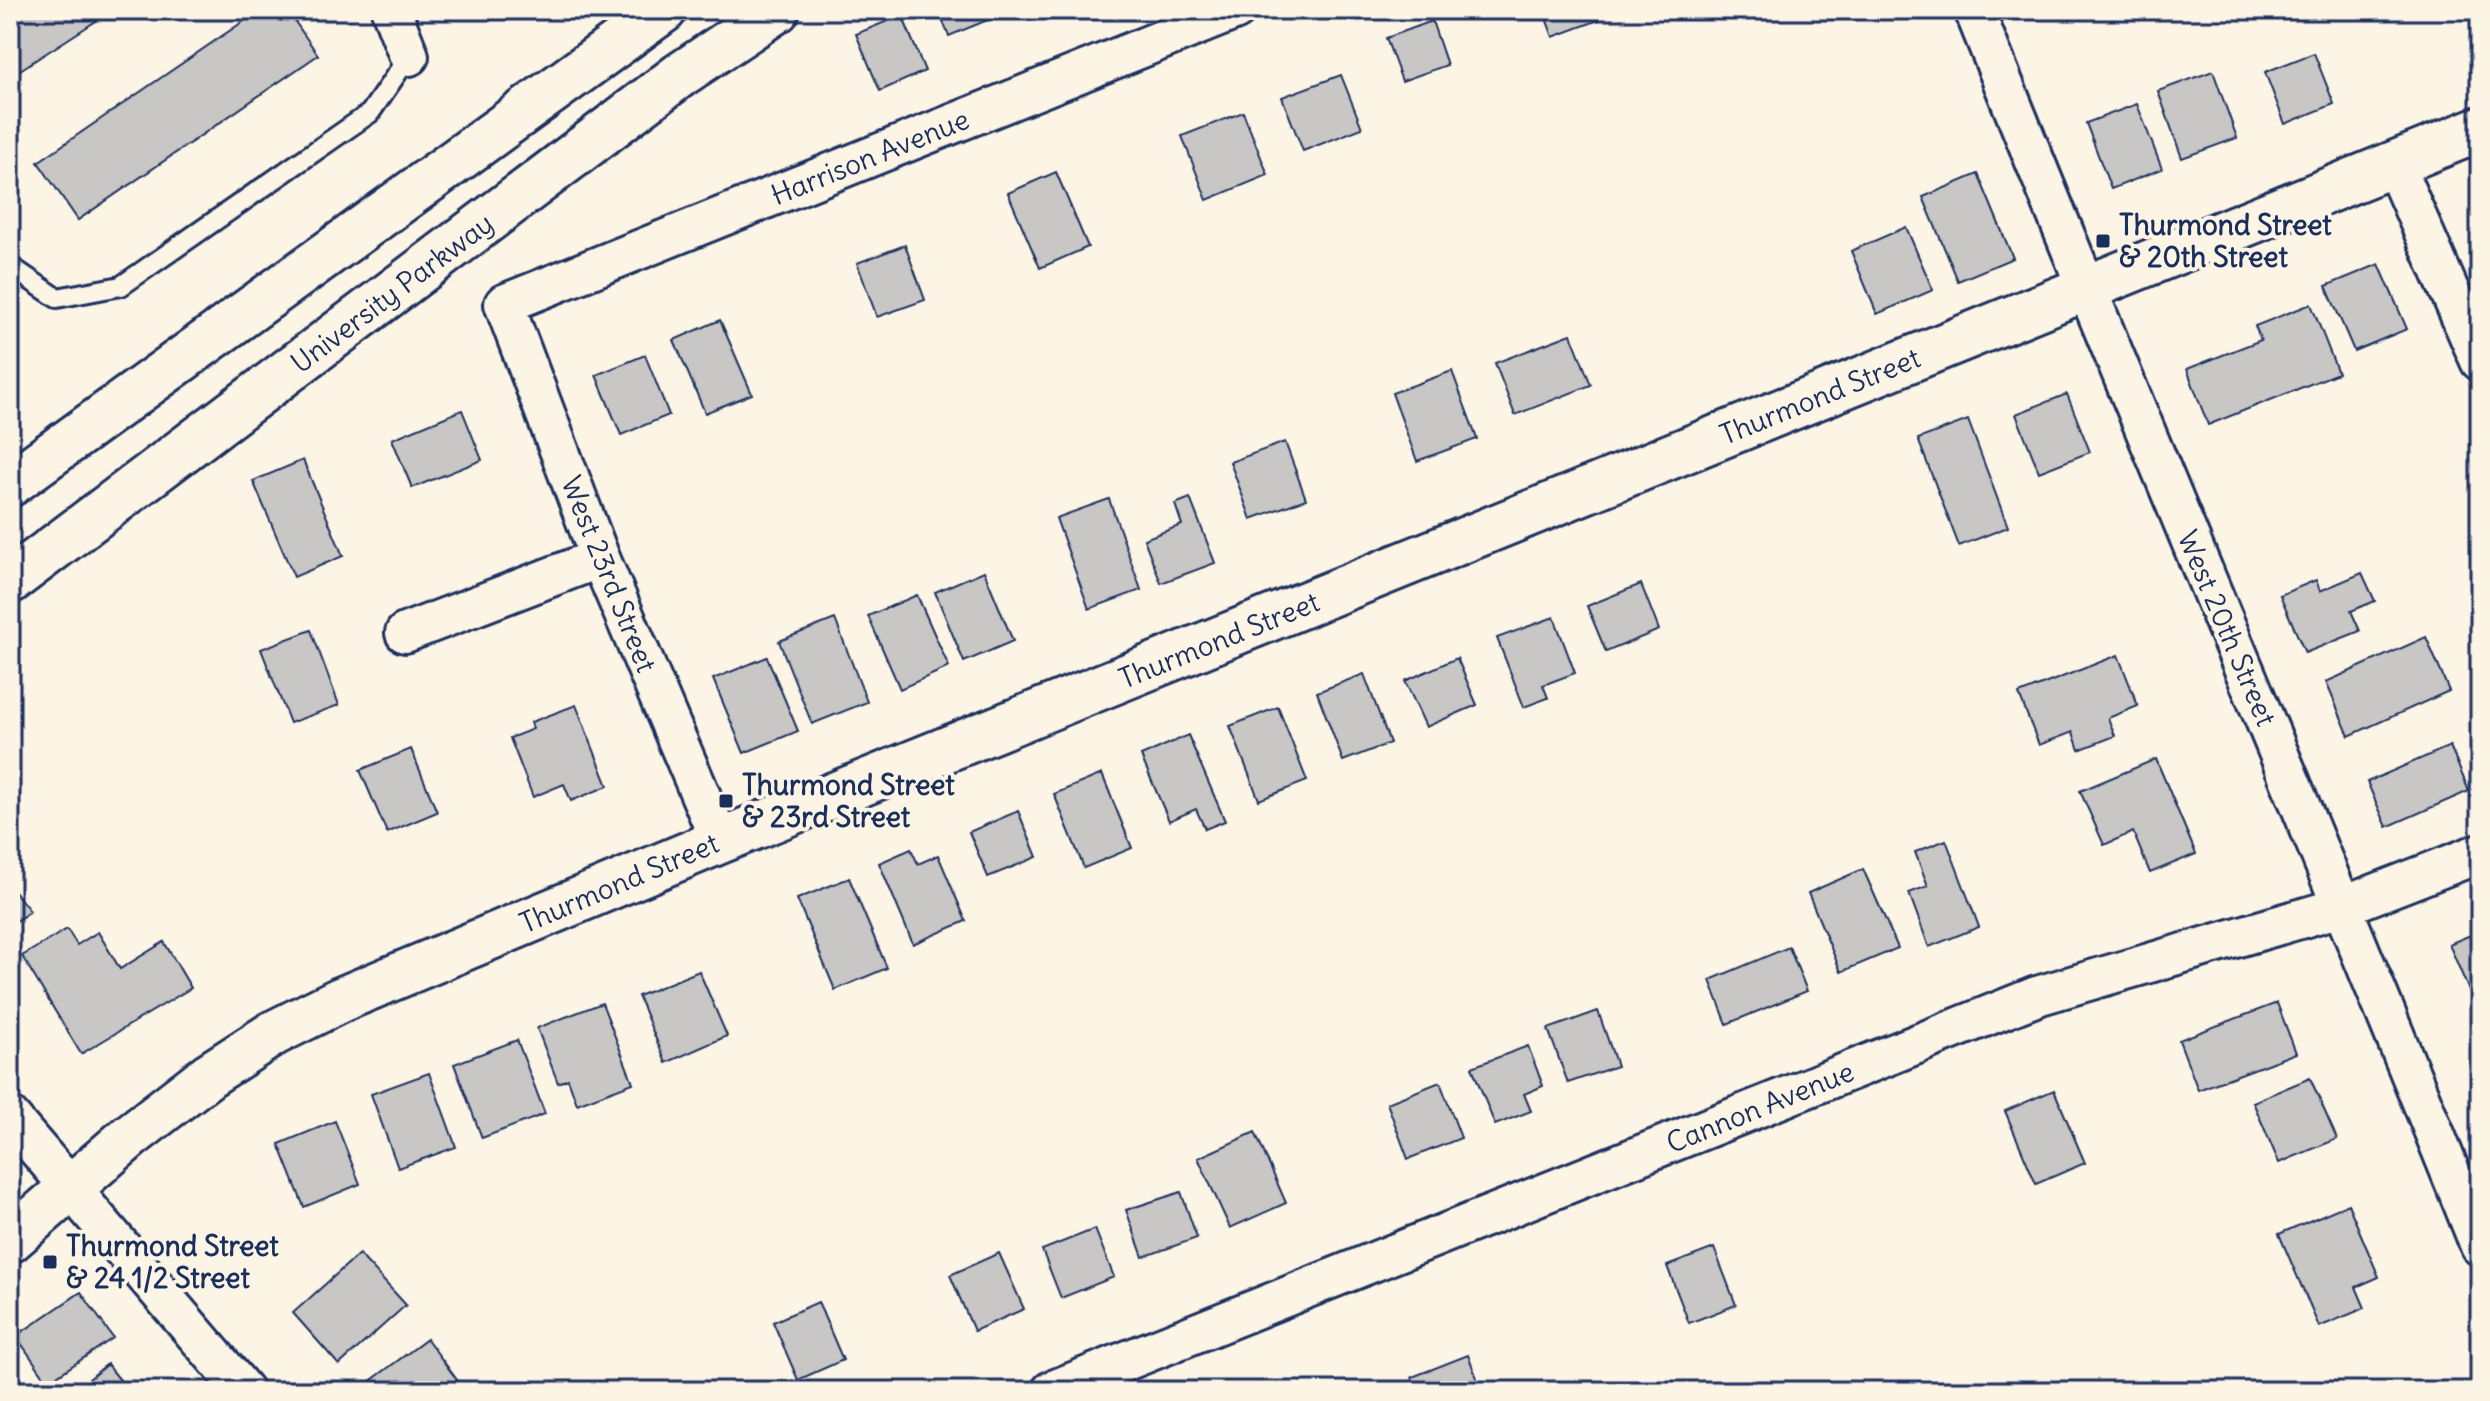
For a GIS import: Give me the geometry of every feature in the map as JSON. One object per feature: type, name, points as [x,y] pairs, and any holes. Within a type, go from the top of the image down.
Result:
[{"type":"street","points":[[391,10],[409,56]]},
{"type":"street","points":[[10,484],[664,10]]},
{"type":"street","name":"University Parkway","points":[[10,581],[680,75],[777,10]]},
{"type":"street","name":"Harrison Avenue","points":[[504,304],[1236,10]]},
{"type":"street","name":"West 20th Street","points":[[1974,10],[2085,288],[2344,906],[2480,1246]]},
{"type":"street","name":"Thurmond Street","points":[[10,1240],[209,1075],[274,1033],[340,1000],[720,841],[2480,129]]},
{"type":"street","points":[[2394,164],[2480,361]]},
{"type":"street","name":"West 23rd Street","points":[[504,304],[600,558],[720,841]]},
{"type":"street","points":[[405,633],[600,558]]},
{"type":"street","name":"Cannon Avenue","points":[[1051,1391],[2037,996],[2344,906],[2480,853]]},
{"type":"street","points":[[10,1117],[244,1391]]},
{"type":"lane","points":[[10,266],[57,298],[121,286],[370,113],[409,56]]},
{"type":"building","points":[[10,10],[113,10],[17,72],[10,62]]},
{"type":"building","points":[[260,10],[287,10],[318,55],[78,220],[38,162]]},
{"type":"building","points":[[938,10],[1000,10],[1002,14],[949,36]]},
{"type":"building","points":[[1543,10],[1595,10],[1599,20],[1553,37]]},
{"type":"building","points":[[902,15],[925,71],[880,91],[856,34]]},
{"type":"building","points":[[1432,21],[1447,65],[1402,81],[1386,38]]},
{"type":"building","points":[[2314,53],[2334,104],[2285,124],[2265,72]]},
{"type":"building","points":[[2213,71],[2237,138],[2182,158],[2158,91]]},
{"type":"building","points":[[1341,75],[1362,128],[1303,151],[1282,97]]},
{"type":"building","points":[[2137,104],[2162,169],[2111,189],[2086,123]]},
{"type":"building","points":[[1243,112],[1268,175],[1207,200],[1182,136]]},
{"type":"building","points":[[1056,172],[1088,247],[1040,268],[1008,193]]},
{"type":"building","points":[[1978,174],[2013,258],[1958,281],[1923,197]]},
{"type":"building","points":[[1906,227],[1933,290],[1877,314],[1851,251]]},
{"type":"building","points":[[905,245],[925,300],[877,317],[857,263]]},
{"type":"building","points":[[2379,264],[2407,329],[2354,351],[2326,286]]},
{"type":"building","points":[[2311,304],[2338,373],[2208,425],[2187,369],[2261,340],[2255,326]]},
{"type":"building","points":[[720,320],[752,394],[705,413],[674,340]]},
{"type":"building","points":[[1571,334],[1591,385],[1515,415],[1495,363]]},
{"type":"building","points":[[645,355],[669,415],[621,435],[596,375]]},
{"type":"building","points":[[1452,371],[1477,439],[1417,461],[1392,393]]},
{"type":"building","points":[[2067,394],[2090,452],[2039,472],[2016,414]]},
{"type":"building","points":[[462,410],[482,460],[412,488],[392,439]]},
{"type":"building","points":[[1968,420],[2008,527],[1959,546],[1918,439]]},
{"type":"building","points":[[1285,442],[1306,499],[1251,519],[1230,462]]},
{"type":"building","points":[[303,460],[343,556],[294,577],[253,481]]},
{"type":"building","points":[[1190,498],[1215,563],[1161,583],[1144,539],[1182,525],[1175,504]]},
{"type":"building","points":[[1109,499],[1141,590],[1089,609],[1056,518]]},
{"type":"building","points":[[984,571],[1013,641],[964,662],[935,592]]},
{"type":"building","points":[[2362,573],[2375,601],[2351,611],[2360,631],[2305,653],[2280,595],[2316,580],[2320,591]]},
{"type":"building","points":[[1641,584],[1659,630],[1606,652],[1587,606]]},
{"type":"building","points":[[917,595],[949,667],[900,689],[868,616]]},
{"type":"building","points":[[1554,617],[1575,673],[1543,685],[1548,698],[1524,707],[1497,638]]},
{"type":"building","points":[[835,619],[867,702],[812,724],[779,641]]},
{"type":"building","points":[[311,630],[339,705],[290,723],[261,649]]},
{"type":"building","points":[[2426,637],[2449,691],[2349,736],[2326,682]]},
{"type":"building","points":[[2118,655],[2138,706],[2108,718],[2115,736],[2079,750],[2073,732],[2039,745],[2019,694]]},
{"type":"building","points":[[767,657],[798,731],[744,753],[713,679]]},
{"type":"building","points":[[1457,658],[1477,705],[1426,727],[1405,681]]},
{"type":"building","points":[[1364,674],[1390,743],[1343,761],[1317,692]]},
{"type":"building","points":[[576,705],[608,786],[571,801],[564,784],[533,797],[510,738],[533,729],[531,722]]},
{"type":"building","points":[[1278,707],[1307,781],[1259,800],[1230,726]]},
{"type":"building","points":[[1188,735],[1225,821],[1205,829],[1196,809],[1169,821],[1141,756]]},
{"type":"building","points":[[2450,746],[2469,791],[2387,827],[2367,782]]},
{"type":"building","points":[[411,749],[437,812],[387,833],[360,770]]},
{"type":"building","points":[[2156,759],[2196,854],[2150,873],[2133,832],[2104,845],[2080,791]]},
{"type":"building","points":[[1102,774],[1132,848],[1084,868],[1054,794]]},
{"type":"building","points":[[1018,811],[1037,857],[988,877],[969,832]]},
{"type":"building","points":[[1946,840],[1979,927],[1929,947],[1909,893],[1928,886],[1915,852]]},
{"type":"building","points":[[911,849],[918,864],[938,855],[966,921],[913,944],[879,863]]},
{"type":"building","points":[[1863,869],[1898,948],[1841,972],[1808,893]]},
{"type":"building","points":[[849,878],[887,968],[835,990],[797,899]]},
{"type":"building","points":[[10,886],[30,911],[10,926]]},
{"type":"building","points":[[67,929],[77,945],[98,932],[120,969],[164,942],[191,988],[81,1054],[22,956]]},
{"type":"building","points":[[2480,931],[2480,995],[2472,998],[2449,944]]},
{"type":"building","points":[[1789,947],[1807,991],[1727,1024],[1710,980]]},
{"type":"building","points":[[699,971],[727,1036],[666,1063],[638,996]]},
{"type":"building","points":[[602,1003],[633,1083],[577,1104],[568,1079],[558,1083],[537,1028]]},
{"type":"building","points":[[2277,1003],[2296,1053],[2198,1090],[2179,1040]]},
{"type":"building","points":[[1598,1011],[1617,1066],[1568,1083],[1548,1029]]},
{"type":"building","points":[[517,1040],[545,1114],[482,1138],[454,1064]]},
{"type":"building","points":[[1528,1046],[1543,1086],[1524,1094],[1531,1111],[1495,1125],[1472,1067]]},
{"type":"building","points":[[429,1073],[456,1147],[398,1168],[371,1094]]},
{"type":"building","points":[[2310,1078],[2337,1139],[2279,1163],[2253,1102]]},
{"type":"building","points":[[1440,1082],[1461,1138],[1408,1159],[1387,1103]]},
{"type":"building","points":[[2054,1090],[2085,1163],[2036,1184],[2005,1111]]},
{"type":"building","points":[[335,1121],[360,1184],[304,1207],[279,1144]]},
{"type":"building","points":[[1255,1132],[1286,1203],[1230,1228],[1198,1158]]},
{"type":"building","points":[[1181,1192],[1197,1238],[1143,1257],[1126,1210]]},
{"type":"building","points":[[2348,1204],[2379,1277],[2356,1287],[2365,1308],[2319,1327],[2279,1234]]},
{"type":"building","points":[[1095,1229],[1114,1277],[1061,1298],[1042,1250]]},
{"type":"building","points":[[1714,1248],[1736,1305],[1689,1323],[1667,1266]]},
{"type":"building","points":[[999,1253],[1024,1309],[974,1331],[950,1275]]},
{"type":"building","points":[[359,1254],[406,1305],[339,1365],[293,1313]]},
{"type":"building","points":[[81,1292],[113,1338],[48,1382],[16,1336]]},
{"type":"building","points":[[818,1302],[843,1360],[798,1380],[773,1322]]},
{"type":"building","points":[[427,1339],[460,1384],[451,1391],[357,1391]]},
{"type":"building","points":[[1468,1355],[1482,1391],[1417,1391],[1412,1377]]},
{"type":"building","points":[[107,1364],[129,1391],[75,1391]]},
{"type":"place","name":"Thurmond Street & 20th Street","points":[[2103,241]]},
{"type":"place","name":"Thurmond Street & 23rd Street","points":[[726,801]]},
{"type":"place","name":"Thurmond Street & 24 1/2 Street","points":[[50,1262]]}]
